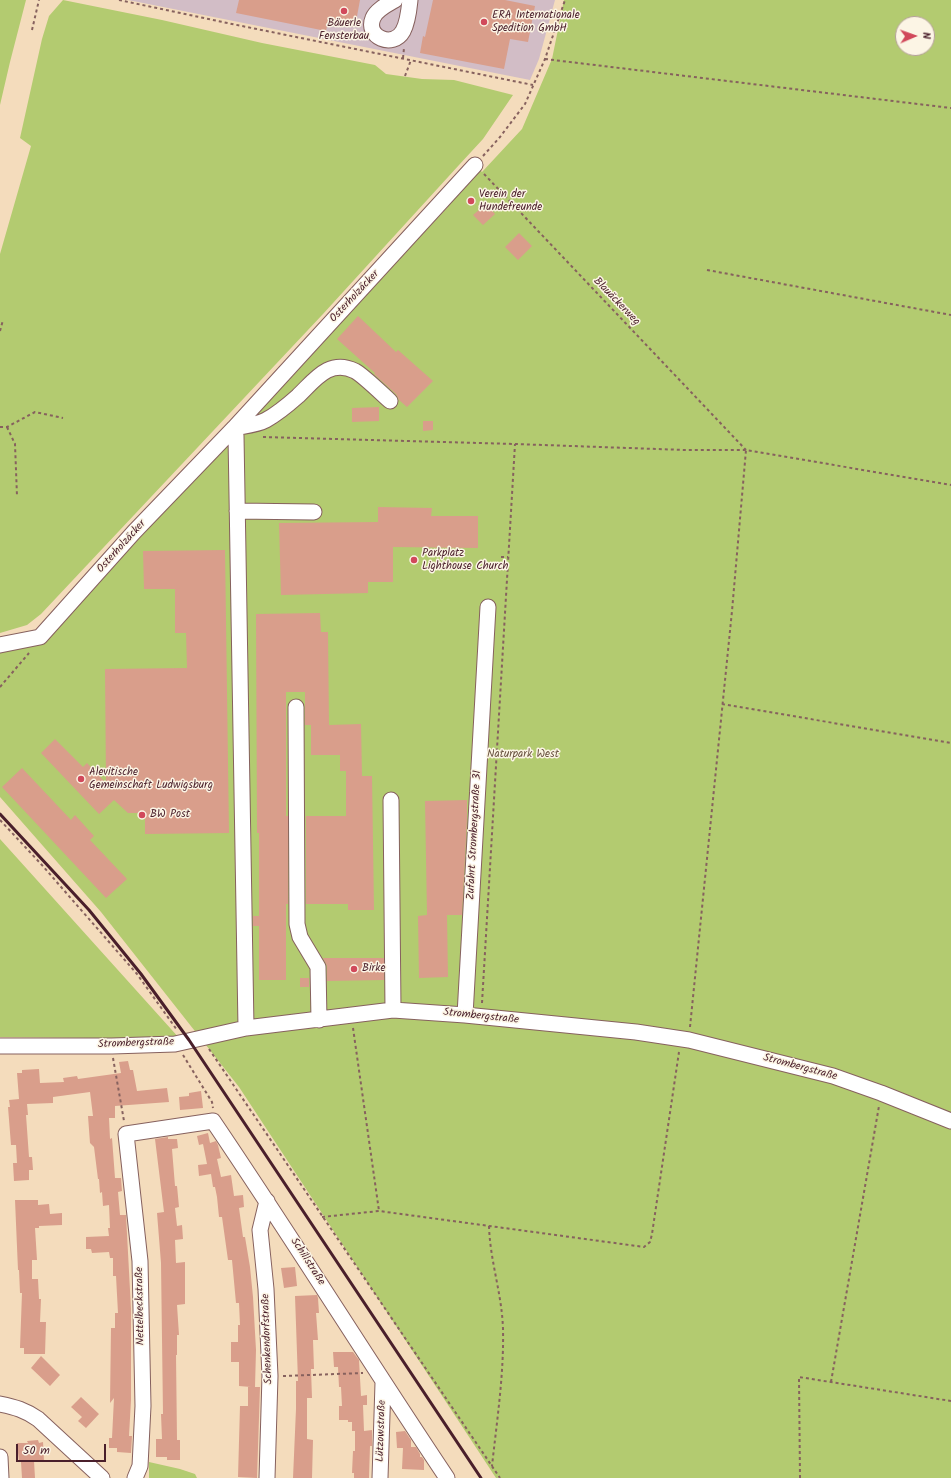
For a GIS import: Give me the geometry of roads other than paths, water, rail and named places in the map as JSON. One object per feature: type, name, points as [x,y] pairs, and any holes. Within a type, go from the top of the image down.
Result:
[{"type":"street","points":[[395,0],[378,11],[373,17],[373,31],[377,37],[391,40],[397,38],[403,32],[410,0]]},
{"type":"street","name":"Osterholzäcker","points":[[0,646],[40,638],[134,532],[234,428],[475,165]]},
{"type":"street","points":[[246,1028],[236,436],[234,428],[249,426],[266,420],[297,397],[318,375],[330,369],[343,368],[355,371],[390,401]]},
{"type":"street","points":[[237,511],[314,512]]},
{"type":"street","name":"Zufahrt Strombergstraße 31","points":[[465,1014],[488,607]]},
{"type":"street","points":[[296,707],[297,924],[300,937],[318,967],[319,1020]]},
{"type":"street","points":[[391,800],[393,1010]]},
{"type":"street","name":"Strombergstraße","points":[[0,1046],[112,1046],[180,1043],[246,1028],[393,1010],[465,1014],[636,1032],[686,1039],[826,1074],[881,1093],[951,1121]]},
{"type":"street","name":"Nettelbeckstraße","points":[[135,1478],[140,1466],[143,1406],[140,1261],[126,1134],[213,1121]]},
{"type":"street","name":"Schillstraße","points":[[213,1121],[267,1201],[380,1378],[448,1478]]},
{"type":"street","name":"Schenkendorfstraße","points":[[267,1201],[260,1230],[266,1289],[270,1376],[267,1478]]},
{"type":"street","name":"Lützowstraße","points":[[380,1378],[380,1478]]},
{"type":"street","points":[[0,1404],[15,1407],[28,1412],[38,1419],[102,1478]]},
{"type":"street","points":[[0,1457],[1,1478]]},
{"type":"railway","points":[[0,814],[89,910],[141,974],[189,1040],[481,1478]]},
{"type":"place","name":"Bäuerle Fensterbau","points":[[344,11]]},
{"type":"place","name":"ERA Internationale Spedition GmbH","points":[[484,22]]},
{"type":"place","name":"Verein der Hundefreunde","points":[[471,201]]},
{"type":"place","name":"Parkplatz Lighthouse Church","points":[[414,560]]},
{"type":"place","name":"Alevitische Gemeinschaft Ludwigsburg","points":[[81,779]]},
{"type":"place","name":"BW Post","points":[[142,815]]},
{"type":"place","name":"Birke","points":[[354,969]]},
{"type":"park label","name":"Naturpark West","points":[[523,755]]}]
